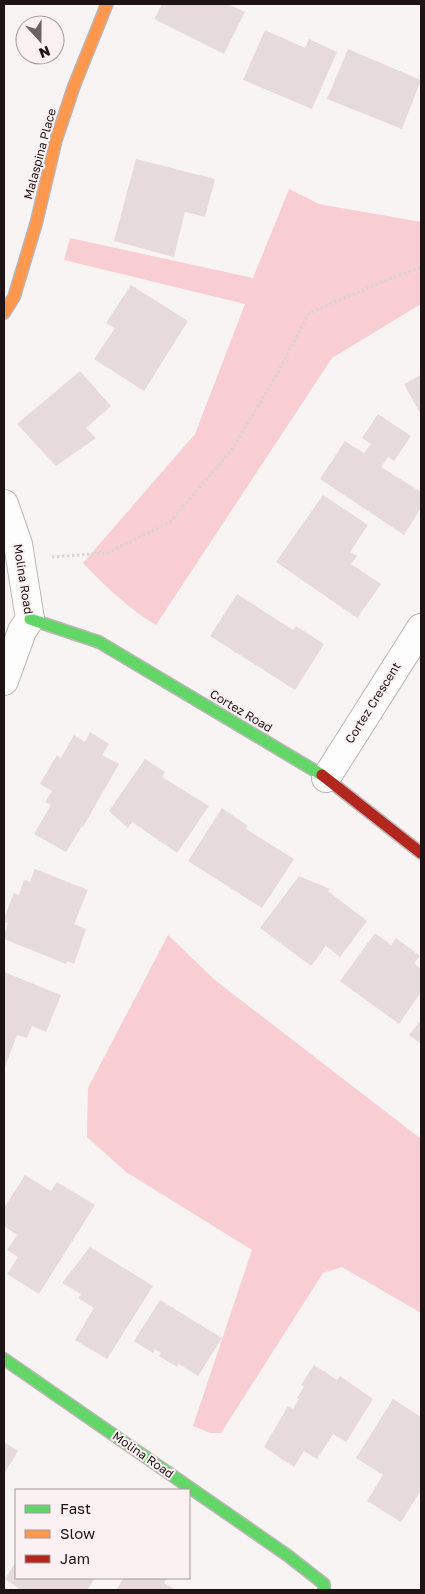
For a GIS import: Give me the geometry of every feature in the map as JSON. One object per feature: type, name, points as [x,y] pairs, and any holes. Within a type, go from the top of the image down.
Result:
[{"type":"street","name":"Malaspina Place","points":[[4,313],[14,296],[56,140],[74,86],[107,4]]},
{"type":"street","name":"Molina Road","points":[[4,504],[18,544],[30,619],[22,631],[4,681]]},
{"type":"street","name":"Cortez Road","points":[[30,619],[99,642],[326,778],[421,853]]},
{"type":"street","name":"Cortez Crescent","points":[[326,778],[421,628]]},
{"type":"street","name":"Molina Road","points":[[4,1359],[287,1555],[324,1584],[324,1590]]},
{"type":"path","points":[[21,559],[107,553],[170,522],[232,451],[273,381],[309,313],[401,274],[421,268]]},
{"type":"shaded area","points":[[289,189],[319,204],[421,222],[421,304],[332,358],[156,625],[117,596],[83,563],[195,434],[245,304],[64,260],[70,238],[253,278]]},
{"type":"shaded area","points":[[168,935],[215,980],[421,1139],[421,1313],[342,1267],[323,1273],[221,1433],[210,1433],[193,1426],[252,1250],[126,1172],[87,1137],[88,1088]]},
{"type":"building","points":[[162,4],[228,4],[245,12],[224,54],[154,19]]},
{"type":"building","points":[[265,30],[305,48],[309,39],[337,52],[312,109],[243,80]]},
{"type":"building","points":[[348,49],[421,80],[402,129],[327,99]]},
{"type":"building","points":[[136,159],[215,179],[205,217],[185,212],[174,257],[114,241]]},
{"type":"building","points":[[131,285],[188,321],[144,391],[94,359],[115,328],[106,323]]},
{"type":"building","points":[[80,371],[111,406],[86,428],[96,438],[56,466],[17,424]]},
{"type":"building","points":[[421,375],[421,415],[404,384]]},
{"type":"building","points":[[378,414],[411,436],[394,461],[388,457],[381,467],[421,492],[421,508],[404,535],[320,479],[345,441],[364,453],[371,444],[362,438]]},
{"type":"building","points":[[323,495],[368,525],[350,552],[357,556],[351,564],[381,584],[357,618],[276,562]]},
{"type":"building","points":[[237,594],[293,630],[296,626],[324,644],[295,690],[210,636]]},
{"type":"building","points":[[90,732],[109,744],[102,755],[119,764],[83,827],[66,852],[34,834],[51,805],[45,802],[52,791],[40,784],[57,755],[61,758],[74,735],[85,742]]},
{"type":"building","points":[[145,759],[165,772],[162,777],[209,806],[177,853],[132,822],[128,828],[109,811]]},
{"type":"building","points":[[222,808],[248,826],[246,829],[294,859],[262,908],[188,861]]},
{"type":"building","points":[[35,869],[88,890],[74,924],[86,929],[74,964],[67,961],[66,964],[4,939],[8,923],[4,922],[4,918],[14,893],[19,895],[24,880],[30,882]]},
{"type":"building","points":[[299,876],[330,889],[328,891],[367,921],[340,957],[326,946],[311,966],[260,928]]},
{"type":"building","points":[[375,933],[391,945],[396,938],[420,956],[414,963],[421,969],[421,992],[399,1024],[340,981]]},
{"type":"building","points":[[4,972],[61,995],[46,1032],[32,1026],[27,1038],[17,1035],[4,1069]]},
{"type":"building","points":[[421,1020],[421,1044],[409,1035]]},
{"type":"building","points":[[25,1175],[51,1191],[57,1182],[95,1205],[39,1294],[7,1274],[18,1257],[7,1250],[17,1235],[4,1226],[4,1208]]},
{"type":"building","points":[[90,1247],[153,1286],[107,1359],[75,1340],[94,1308],[78,1298],[81,1294],[62,1283]]},
{"type":"building","points":[[160,1300],[222,1338],[198,1376],[179,1364],[177,1367],[159,1356],[161,1353],[155,1349],[153,1353],[134,1341]]},
{"type":"building","points":[[314,1365],[337,1380],[340,1376],[373,1399],[346,1442],[333,1434],[317,1459],[304,1451],[294,1467],[264,1447],[288,1406],[293,1409],[304,1387],[301,1385]]},
{"type":"building","points":[[393,1399],[421,1417],[421,1490],[401,1522],[367,1501],[383,1475],[356,1458]]},
{"type":"building","points":[[4,1442],[18,1451],[4,1474]]},
{"type":"building","points":[[15,1563],[15,1579],[94,1579],[87,1590],[21,1590],[5,1579]]},
{"type":"building","points":[[123,1579],[166,1579],[164,1583],[176,1590],[116,1590]]},
{"type":"traffic: fast","points":[[30,619],[99,642],[322,775]]},
{"type":"traffic: fast","points":[[4,1359],[287,1555],[324,1584],[324,1590]]},
{"type":"traffic: slow","points":[[4,313],[14,297],[36,224],[56,140],[74,86],[107,4]]},
{"type":"traffic: jam","points":[[322,775],[421,853]]}]
